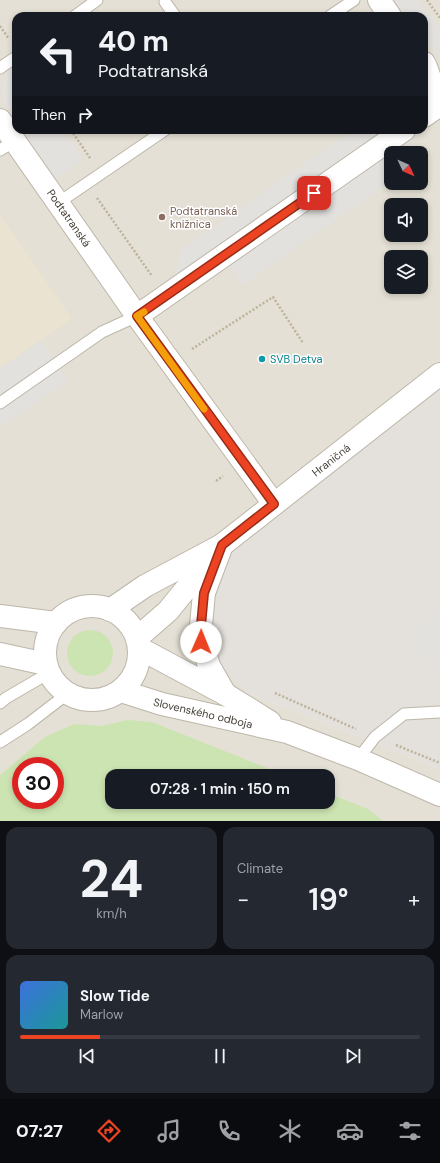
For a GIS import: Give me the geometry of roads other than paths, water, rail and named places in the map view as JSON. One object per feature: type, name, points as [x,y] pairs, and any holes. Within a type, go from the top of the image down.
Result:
[{"type":"street","points":[[379,0],[387,12]]},
{"type":"street","points":[[428,72],[440,105],[428,113]]},
{"type":"street","name":"Podtatranská","points":[[0,120],[7,146],[58,203],[137,316],[274,504]]},
{"type":"street","points":[[137,316],[398,134]]},
{"type":"street","name":"Hraničná","points":[[110,610],[145,586],[222,545],[440,374]]},
{"type":"street","points":[[222,545],[204,593],[200,636],[208,666],[225,694]]},
{"type":"street","name":"Hraničná","points":[[138,643],[168,611],[222,545]]},
{"type":"street","points":[[96,606],[110,610],[122,616],[131,626],[138,643],[139,660],[130,682],[121,691],[108,698],[94,701],[80,699],[67,694],[56,684],[47,668],[45,650],[48,635],[56,622],[67,613],[81,607],[96,606]]},
{"type":"street","points":[[0,616],[56,622]]},
{"type":"street","name":"Slovenského odboja","points":[[138,643],[287,732]]},
{"type":"street","points":[[0,654],[47,668]]},
{"type":"street","name":"Slovenského odboja","points":[[121,691],[162,704],[287,732],[358,759],[440,795]]},
{"type":"lane","points":[[80,12],[97,0]]},
{"type":"lane","points":[[336,12],[354,0]]},
{"type":"lane","points":[[165,2],[172,12]]},
{"type":"lane","points":[[0,68],[12,60]]},
{"type":"lane","points":[[58,203],[159,134]]},
{"type":"lane","points":[[0,403],[102,332],[137,316]]},
{"type":"lane","points":[[0,703],[47,668]]},
{"type":"lane","points":[[0,742],[28,724],[67,694]]},
{"type":"lane","points":[[358,759],[375,737],[404,714],[440,712]]},
{"type":"place","name":"Podtatranská knižnica","points":[[162,217]]},
{"type":"place","name":"SVB Detva","points":[[262,359]]}]
